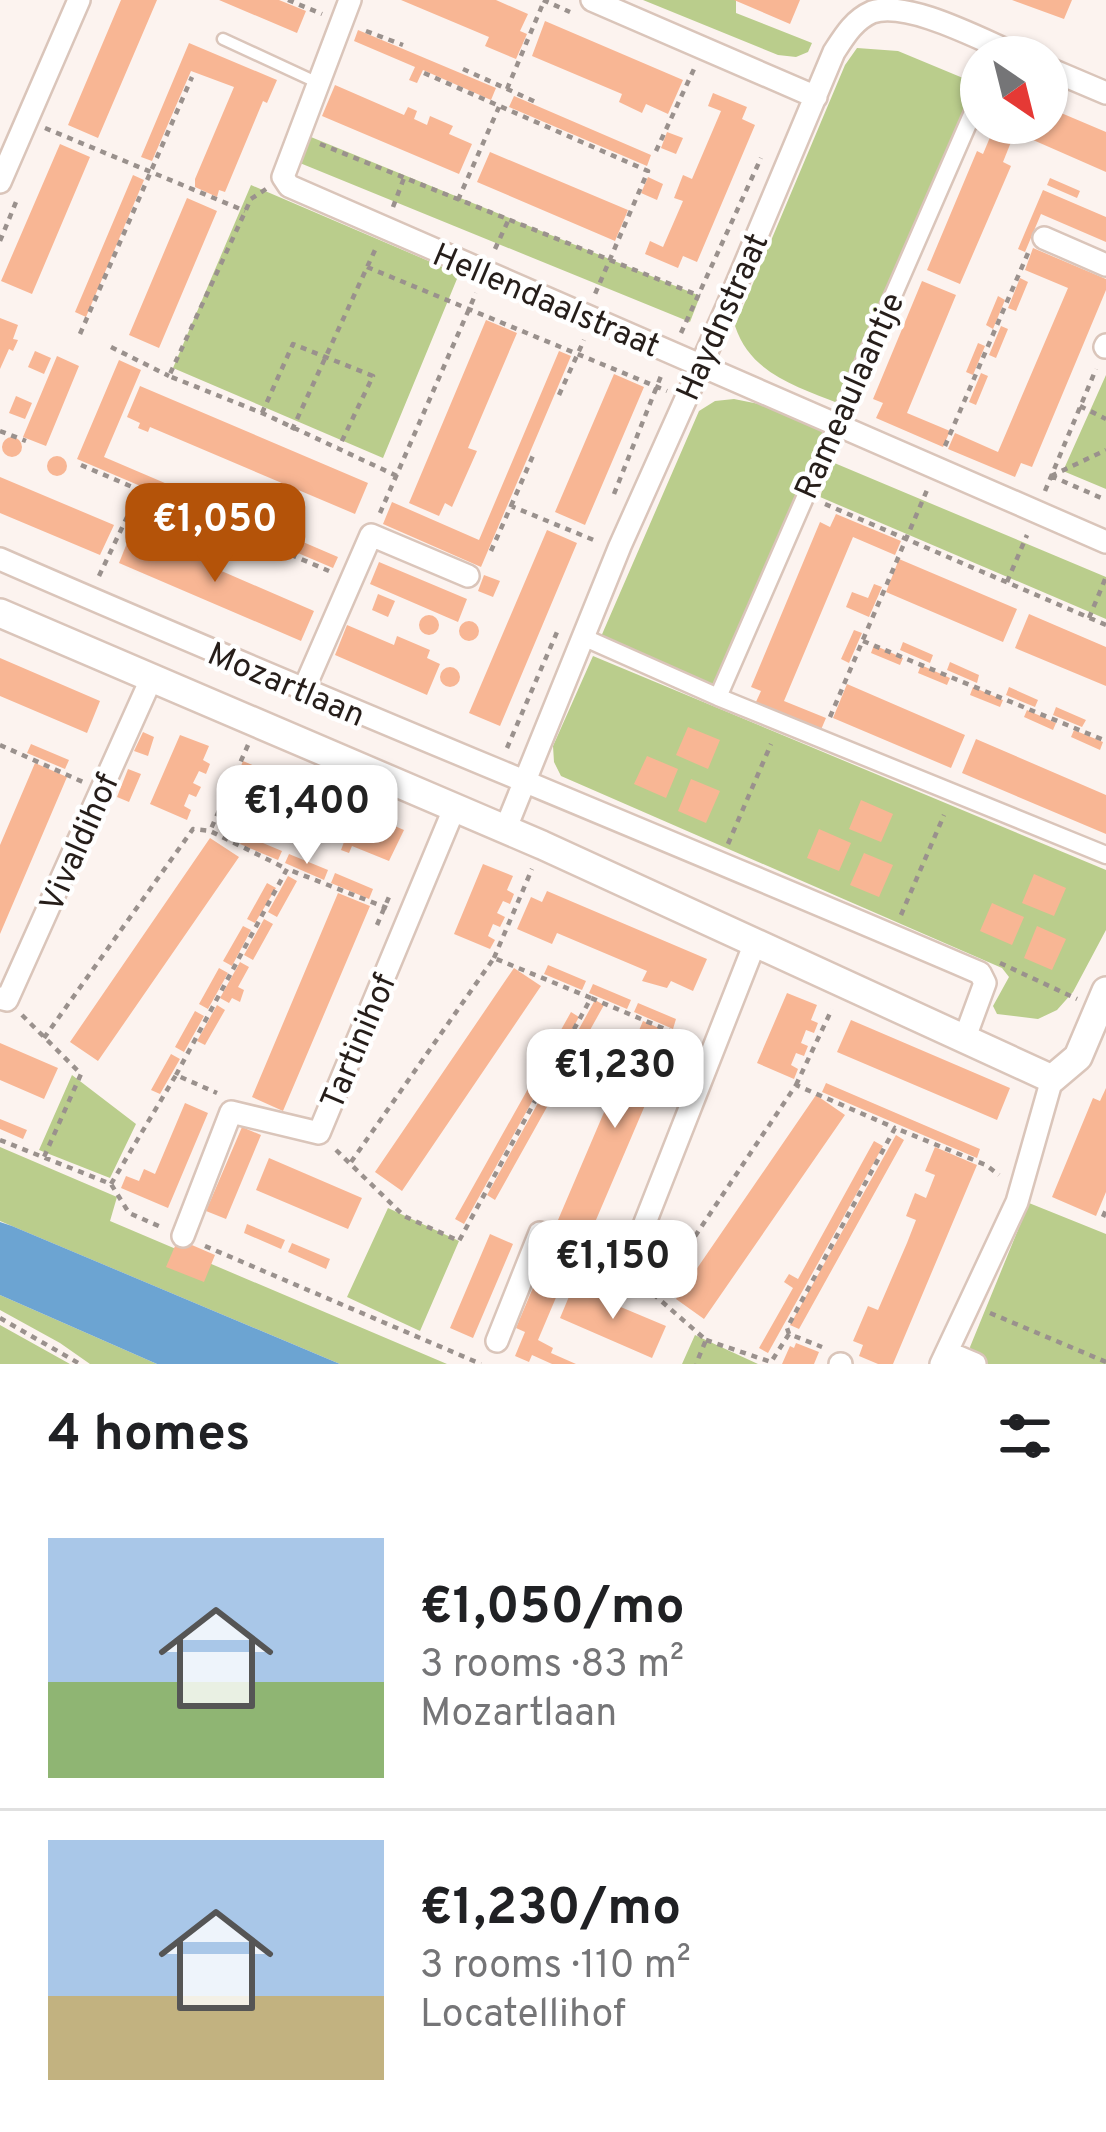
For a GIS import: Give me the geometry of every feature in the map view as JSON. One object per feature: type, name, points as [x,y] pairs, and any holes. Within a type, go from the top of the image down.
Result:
[{"type":"street","points":[[0,182],[79,0]]},
{"type":"street","points":[[592,0],[816,97]]},
{"type":"street","name":"Haydnstraat","points":[[526,779],[618,550],[834,52],[850,26],[883,8],[945,10],[982,36]]},
{"type":"street","points":[[283,177],[346,11]]},
{"type":"street","points":[[1068,77],[1106,93]]},
{"type":"street","name":"Rameaulaantje","points":[[718,697],[960,141]]},
{"type":"street","name":"Hellendaalstraat","points":[[283,177],[306,196],[1106,542]]},
{"type":"street","points":[[1044,238],[1106,265]]},
{"type":"street","points":[[303,691],[371,535],[468,576]]},
{"type":"street","name":"Mozartlaan","points":[[0,559],[303,691],[526,779],[980,973]]},
{"type":"street","name":"Mozartlaan","points":[[0,613],[542,845],[1052,1078]]},
{"type":"street","points":[[585,638],[1106,855]]},
{"type":"street","name":"Vivaldihof","points":[[3,999],[152,677]]},
{"type":"street","points":[[505,830],[526,779]]},
{"type":"street","name":"Tartinihof","points":[[231,1112],[319,1133],[454,809]]},
{"type":"street","points":[[497,1341],[540,1233],[626,1271],[755,943]]},
{"type":"street","points":[[964,1040],[985,983],[980,973]]},
{"type":"street","points":[[975,1364],[945,1359],[1020,1190],[1052,1078],[1078,1057],[1102,1000]]},
{"type":"street","points":[[183,1236],[231,1112]]},
{"type":"lane","points":[[223,40],[316,82]]},
{"type":"path","points":[[288,0],[346,11],[403,44]]},
{"type":"path","points":[[507,89],[544,0]]},
{"type":"path","points":[[656,151],[704,47]]},
{"type":"path","points":[[463,69],[538,103]]},
{"type":"path","points":[[424,74],[648,171],[586,316]]},
{"type":"path","points":[[80,334],[192,76]]},
{"type":"path","points":[[458,200],[500,106]]},
{"type":"path","points":[[27,120],[245,211]]},
{"type":"path","points":[[298,135],[727,307]]},
{"type":"path","points":[[671,352],[766,147]]},
{"type":"path","points":[[169,376],[250,200],[283,177]]},
{"type":"path","points":[[371,535],[508,221]]},
{"type":"path","points":[[292,430],[385,230]]},
{"type":"path","points":[[820,739],[1033,240],[1044,238]]},
{"type":"path","points":[[367,267],[684,399]]},
{"type":"path","points":[[262,413],[293,344],[373,376],[338,449]]},
{"type":"path","points":[[1007,583],[1106,345]]},
{"type":"path","points":[[111,347],[397,476]]},
{"type":"path","points":[[560,395],[577,356]]},
{"type":"path","points":[[1080,406],[1106,419]]},
{"type":"path","points":[[0,431],[26,441]]},
{"type":"path","points":[[1051,476],[1106,450]]},
{"type":"path","points":[[491,551],[536,451]]},
{"type":"path","points":[[81,465],[351,580]]},
{"type":"path","points":[[1051,476],[1106,500]]},
{"type":"path","points":[[89,598],[140,490]]},
{"type":"path","points":[[804,495],[1106,625]]},
{"type":"path","points":[[511,506],[618,550]]},
{"type":"path","points":[[1089,618],[1106,577]]},
{"type":"path","points":[[862,641],[1106,741]]},
{"type":"path","points":[[210,831],[259,722]]},
{"type":"path","points":[[720,862],[780,722]]},
{"type":"path","points":[[0,745],[101,790]]},
{"type":"path","points":[[892,936],[953,793]]},
{"type":"path","points":[[44,1038],[193,829],[210,831],[409,917]]},
{"type":"path","points":[[350,1163],[494,958],[542,845]]},
{"type":"path","points":[[111,1184],[176,1075],[287,868]]},
{"type":"path","points":[[494,958],[713,1048]]},
{"type":"path","points":[[980,973],[995,961],[1102,1000]]},
{"type":"path","points":[[655,1296],[796,1085],[843,984]]},
{"type":"path","points":[[319,1133],[404,1216],[459,1241],[591,998]]},
{"type":"path","points":[[3,999],[81,1074],[44,1157]]},
{"type":"path","points":[[176,1075],[216,1091],[231,1112]]},
{"type":"path","points":[[796,1085],[986,1165],[1020,1190]]},
{"type":"path","points":[[840,1364],[832,1351],[789,1334],[787,1328],[895,1128]]},
{"type":"path","points":[[0,1140],[111,1184],[129,1213],[481,1364]]},
{"type":"path","points":[[626,1271],[706,1340],[771,1362],[789,1334]]},
{"type":"path","points":[[971,1306],[1106,1363]]},
{"type":"path","points":[[0,1318],[80,1364]]},
{"type":"path","points":[[696,1364],[706,1340]]},
{"type":"green space","points":[[643,0],[736,0],[736,13],[812,43],[808,52],[796,57],[778,55]]},
{"type":"green space","points":[[857,48],[898,51],[960,77],[960,119],[840,404],[764,367],[735,326],[845,65]]},
{"type":"green space","points":[[306,135],[700,296],[690,322],[295,161]]},
{"type":"green space","points":[[251,185],[459,274],[383,458],[173,368]]},
{"type":"green space","points":[[1106,375],[1106,489],[1063,471]]},
{"type":"green space","points":[[715,401],[764,405],[828,431],[720,687],[600,639],[699,411]]},
{"type":"green space","points":[[832,462],[1106,577],[1106,619],[820,497]]},
{"type":"green space","points":[[593,656],[1106,870],[1106,930],[1073,992],[1057,1010],[1038,1019],[997,1014],[993,1006],[1009,977],[1002,968],[561,776],[553,746]]},
{"type":"green space","points":[[72,1075],[136,1124],[110,1178],[39,1150]]},
{"type":"green space","points":[[0,1147],[117,1197],[110,1221],[447,1364],[340,1364],[0,1221]]},
{"type":"green space","points":[[1029,1203],[1106,1234],[1106,1364],[988,1364],[972,1357],[970,1347]]},
{"type":"green space","points":[[388,1208],[459,1241],[420,1331],[347,1297]]},
{"type":"green space","points":[[0,1295],[157,1364],[90,1364],[0,1310]]},
{"type":"green space","points":[[0,1325],[70,1364],[0,1364]]},
{"type":"green space","points":[[695,1335],[758,1364],[682,1364]]},
{"type":"water","points":[[0,1222],[340,1364],[157,1364],[0,1295]]},
{"type":"building","points":[[121,0],[157,0],[98,138],[68,125]]},
{"type":"building","points":[[219,0],[279,0],[306,11],[297,33]]},
{"type":"building","points":[[401,0],[496,0],[528,14],[520,31],[527,34],[516,59],[485,46],[489,37]]},
{"type":"building","points":[[734,0],[800,0],[790,24]]},
{"type":"building","points":[[1012,0],[1072,0],[1064,19]]},
{"type":"building","points":[[545,21],[683,80],[668,114],[646,104],[642,113],[619,102],[622,94],[532,56]]},
{"type":"building","points":[[358,30],[496,88],[491,100],[423,70],[417,83],[409,80],[415,67],[354,41]]},
{"type":"building","points":[[189,43],[277,80],[267,103],[263,101],[225,192],[219,190],[217,197],[195,187],[195,179],[234,87],[191,71],[152,161],[141,157]]},
{"type":"building","points":[[335,85],[404,115],[408,107],[417,111],[414,119],[427,125],[430,116],[453,126],[449,134],[472,144],[459,174],[322,116]]},
{"type":"building","points":[[713,93],[747,107],[742,119],[755,125],[697,262],[683,256],[678,268],[645,254],[650,241],[663,247],[683,201],[674,198],[683,175],[692,179],[721,111],[708,106]]},
{"type":"building","points":[[514,96],[651,155],[647,166],[509,107]]},
{"type":"building","points":[[1068,116],[1106,132],[1106,172],[1042,144],[1068,144]]},
{"type":"building","points":[[667,132],[683,138],[676,154],[661,148]]},
{"type":"building","points":[[60,144],[90,157],[32,294],[1,281]]},
{"type":"building","points":[[987,144],[1010,144],[1003,162],[1011,166],[960,284],[927,270],[977,151],[983,154]]},
{"type":"building","points":[[490,152],[628,210],[615,241],[477,182]]},
{"type":"building","points":[[133,175],[144,180],[86,317],[75,312]]},
{"type":"building","points":[[648,177],[663,184],[657,200],[641,193]]},
{"type":"building","points":[[1050,178],[1080,191],[1077,198],[1047,185]]},
{"type":"building","points":[[1043,190],[1106,217],[1106,242],[1041,214],[1025,252],[1018,249]]},
{"type":"building","points":[[187,198],[217,211],[159,348],[129,335]]},
{"type":"building","points":[[1033,248],[1106,279],[1106,290],[1032,467],[1021,463],[1015,477],[948,449],[955,433],[998,452],[1068,288],[1025,270]]},
{"type":"building","points":[[1020,278],[1028,282],[1016,311],[1008,308]]},
{"type":"building","points":[[922,281],[956,295],[907,413],[950,431],[943,447],[876,418],[883,403],[873,399]]},
{"type":"building","points":[[998,296],[1005,300],[993,329],[986,325]]},
{"type":"building","points":[[0,318],[18,325],[13,339],[18,340],[0,369]]},
{"type":"building","points":[[486,320],[517,333],[468,448],[477,451],[452,507],[445,503],[439,516],[409,503]]},
{"type":"building","points":[[1001,326],[1008,329],[996,358],[989,355]]},
{"type":"building","points":[[978,343],[985,346],[973,375],[966,372]]},
{"type":"building","points":[[35,351],[51,358],[44,374],[28,367]]},
{"type":"building","points":[[559,351],[571,356],[481,567],[383,524],[392,502],[479,540]]},
{"type":"building","points":[[57,356],[79,366],[46,446],[23,437]]},
{"type":"building","points":[[119,360],[141,370],[104,457],[338,557],[333,568],[77,459]]},
{"type":"building","points":[[981,373],[988,376],[976,405],[969,402]]},
{"type":"building","points":[[614,374],[644,387],[585,525],[555,512]]},
{"type":"building","points":[[140,386],[368,483],[355,514],[150,427],[148,432],[138,428],[140,423],[127,417]]},
{"type":"building","points":[[16,396],[32,403],[25,419],[9,413]]},
{"type":"building","points":[[12,437],[22,447],[12,457],[2,447]]},
{"type":"building","points":[[57,456],[67,466],[57,476],[47,466]]},
{"type":"building","points":[[0,477],[114,525],[100,555],[0,513]]},
{"type":"building","points":[[836,514],[901,541],[895,555],[853,537],[784,701],[826,718],[820,732],[755,704],[761,691],[751,687],[820,522],[830,527]]},
{"type":"building","points":[[547,530],[577,543],[500,726],[469,713]]},
{"type":"building","points":[[131,533],[178,552],[181,544],[204,553],[213,558],[210,566],[314,611],[301,641],[119,563]]},
{"type":"building","points":[[899,559],[1017,609],[1003,642],[886,592]]},
{"type":"building","points":[[379,562],[467,599],[458,622],[370,584]]},
{"type":"building","points":[[484,575],[500,581],[493,597],[478,591]]},
{"type":"building","points":[[874,584],[882,587],[869,617],[846,607],[852,592],[868,598]]},
{"type":"building","points":[[378,594],[395,601],[388,617],[372,610]]},
{"type":"building","points":[[1029,614],[1106,647],[1106,686],[1015,648]]},
{"type":"building","points":[[429,615],[439,625],[429,635],[419,625]]},
{"type":"building","points":[[469,621],[479,631],[469,641],[459,631]]},
{"type":"building","points":[[347,625],[394,645],[397,636],[430,650],[427,658],[440,664],[427,695],[335,655]]},
{"type":"building","points":[[854,630],[862,633],[849,663],[841,659]]},
{"type":"building","points":[[903,642],[933,655],[930,663],[900,650]]},
{"type":"building","points":[[874,645],[903,658],[900,665],[871,653]]},
{"type":"building","points":[[0,658],[100,701],[87,733],[0,696]]},
{"type":"building","points":[[950,662],[979,675],[977,683],[947,670]]},
{"type":"building","points":[[921,665],[950,678],[947,685],[918,673]]},
{"type":"building","points":[[450,667],[460,677],[450,687],[440,677]]},
{"type":"building","points":[[847,684],[965,735],[951,768],[833,718]]},
{"type":"building","points":[[973,687],[1003,700],[1000,707],[970,695]]},
{"type":"building","points":[[1009,687],[1038,700],[1035,707],[1006,695]]},
{"type":"building","points":[[1056,707],[1086,720],[1082,727],[1053,715]]},
{"type":"building","points":[[1027,710],[1056,723],[1053,730],[1024,717]]},
{"type":"building","points":[[688,727],[720,740],[708,769],[676,755]]},
{"type":"building","points":[[1074,730],[1103,742],[1100,750],[1071,737]]},
{"type":"building","points":[[143,732],[154,737],[148,756],[134,751]]},
{"type":"building","points":[[180,735],[209,746],[203,760],[210,764],[206,774],[199,771],[193,783],[201,787],[196,797],[189,794],[184,806],[191,810],[187,820],[150,804]]},
{"type":"building","points":[[976,739],[1106,795],[1106,834],[962,773]]},
{"type":"building","points":[[31,744],[69,760],[65,769],[27,753]]},
{"type":"building","points":[[647,756],[678,769],[666,798],[634,784]]},
{"type":"building","points":[[243,761],[404,830],[389,861],[352,846],[349,853],[341,850],[344,842],[230,794]]},
{"type":"building","points":[[35,763],[67,777],[0,934],[0,845]]},
{"type":"building","points":[[128,769],[141,774],[129,802],[117,797]]},
{"type":"building","points":[[691,779],[720,791],[706,823],[678,811]]},
{"type":"building","points":[[861,800],[893,814],[881,842],[849,829]]},
{"type":"building","points":[[819,829],[851,843],[839,871],[807,858]]},
{"type":"building","points":[[244,835],[282,851],[278,860],[240,844]]},
{"type":"building","points":[[210,838],[239,857],[98,1061],[70,1042]]},
{"type":"building","points":[[864,853],[893,865],[879,897],[850,885]]},
{"type":"building","points":[[289,854],[328,870],[324,880],[285,863]]},
{"type":"building","points":[[483,864],[513,876],[507,890],[514,894],[510,904],[503,901],[497,913],[505,917],[500,927],[493,924],[488,936],[495,940],[490,949],[454,934]]},
{"type":"building","points":[[335,873],[373,889],[369,899],[331,883]]},
{"type":"building","points":[[1034,874],[1066,888],[1054,916],[1022,903]]},
{"type":"building","points":[[288,876],[297,881],[277,917],[268,912]]},
{"type":"building","points":[[267,883],[276,888],[255,923],[247,919]]},
{"type":"building","points":[[547,891],[707,959],[693,991],[671,981],[667,988],[642,981],[647,971],[557,933],[552,944],[517,929],[531,897],[542,902]]},
{"type":"building","points":[[338,893],[370,906],[283,1111],[252,1097]]},
{"type":"building","points":[[992,903],[1024,917],[1012,945],[980,931]]},
{"type":"building","points":[[264,919],[273,924],[253,960],[244,955]]},
{"type":"building","points":[[243,926],[251,930],[232,966],[223,961]]},
{"type":"building","points":[[1037,926],[1066,939],[1052,970],[1024,958]]},
{"type":"building","points":[[240,962],[249,967],[238,987],[244,990],[240,1002],[232,998],[229,1003],[220,998]]},
{"type":"building","points":[[548,965],[586,981],[582,990],[544,974]]},
{"type":"building","points":[[219,968],[228,973],[208,1009],[199,1004]]},
{"type":"building","points":[[514,968],[541,986],[402,1191],[375,1172]]},
{"type":"building","points":[[593,984],[631,1000],[627,1009],[589,993]]},
{"type":"building","points":[[787,993],[817,1005],[811,1020],[818,1023],[814,1033],[806,1030],[801,1043],[808,1046],[804,1056],[796,1053],[791,1065],[798,1069],[794,1079],[757,1063]]},
{"type":"building","points":[[595,1000],[604,1005],[495,1200],[487,1195]]},
{"type":"building","points":[[638,1003],[676,1019],[673,1029],[634,1012]]},
{"type":"building","points":[[217,1005],[225,1010],[205,1045],[197,1041]]},
{"type":"building","points":[[195,1011],[204,1016],[184,1052],[175,1047]]},
{"type":"building","points":[[571,1012],[579,1017],[464,1224],[455,1219]]},
{"type":"building","points":[[851,1020],[1010,1088],[997,1120],[837,1052]]},
{"type":"building","points":[[643,1021],[675,1035],[587,1241],[555,1227]]},
{"type":"building","points":[[0,1043],[58,1068],[44,1099],[0,1080]]},
{"type":"building","points":[[171,1054],[180,1059],[160,1094],[151,1090]]},
{"type":"building","points":[[826,1083],[980,1149],[977,1158],[822,1092]]},
{"type":"building","points":[[1106,1088],[1106,1192],[1096,1216],[1052,1197],[1093,1098],[1100,1101]]},
{"type":"building","points":[[816,1095],[845,1115],[704,1319],[676,1299]]},
{"type":"building","points":[[185,1103],[208,1113],[168,1208],[121,1188],[126,1176],[139,1181],[144,1169],[155,1174]]},
{"type":"building","points":[[0,1119],[27,1130],[23,1139],[0,1129]]},
{"type":"building","points":[[242,1127],[261,1135],[226,1219],[206,1211]]},
{"type":"building","points":[[896,1135],[904,1140],[799,1329],[790,1325]]},
{"type":"building","points":[[874,1141],[883,1146],[768,1353],[759,1348],[793,1288],[784,1282],[789,1274],[798,1279]]},
{"type":"building","points":[[935,1147],[977,1165],[893,1364],[878,1364],[859,1356],[863,1345],[853,1341],[868,1306],[878,1310],[907,1243],[916,1220],[906,1216],[915,1193],[926,1198],[935,1175],[925,1171]]},
{"type":"building","points":[[269,1158],[362,1198],[348,1229],[256,1190]]},
{"type":"building","points":[[247,1224],[285,1240],[281,1249],[244,1233]]},
{"type":"building","points":[[490,1234],[513,1244],[473,1338],[450,1328]]},
{"type":"building","points":[[178,1239],[215,1255],[204,1282],[166,1267]]},
{"type":"building","points":[[292,1243],[330,1259],[326,1269],[288,1252]]},
{"type":"building","points":[[551,1245],[574,1255],[538,1340],[553,1348],[551,1353],[576,1364],[552,1364],[532,1355],[529,1362],[515,1356],[525,1332],[516,1328]]},
{"type":"building","points":[[573,1287],[666,1326],[652,1358],[560,1318]]},
{"type":"building","points":[[796,1343],[819,1352],[814,1364],[782,1364]]}]
